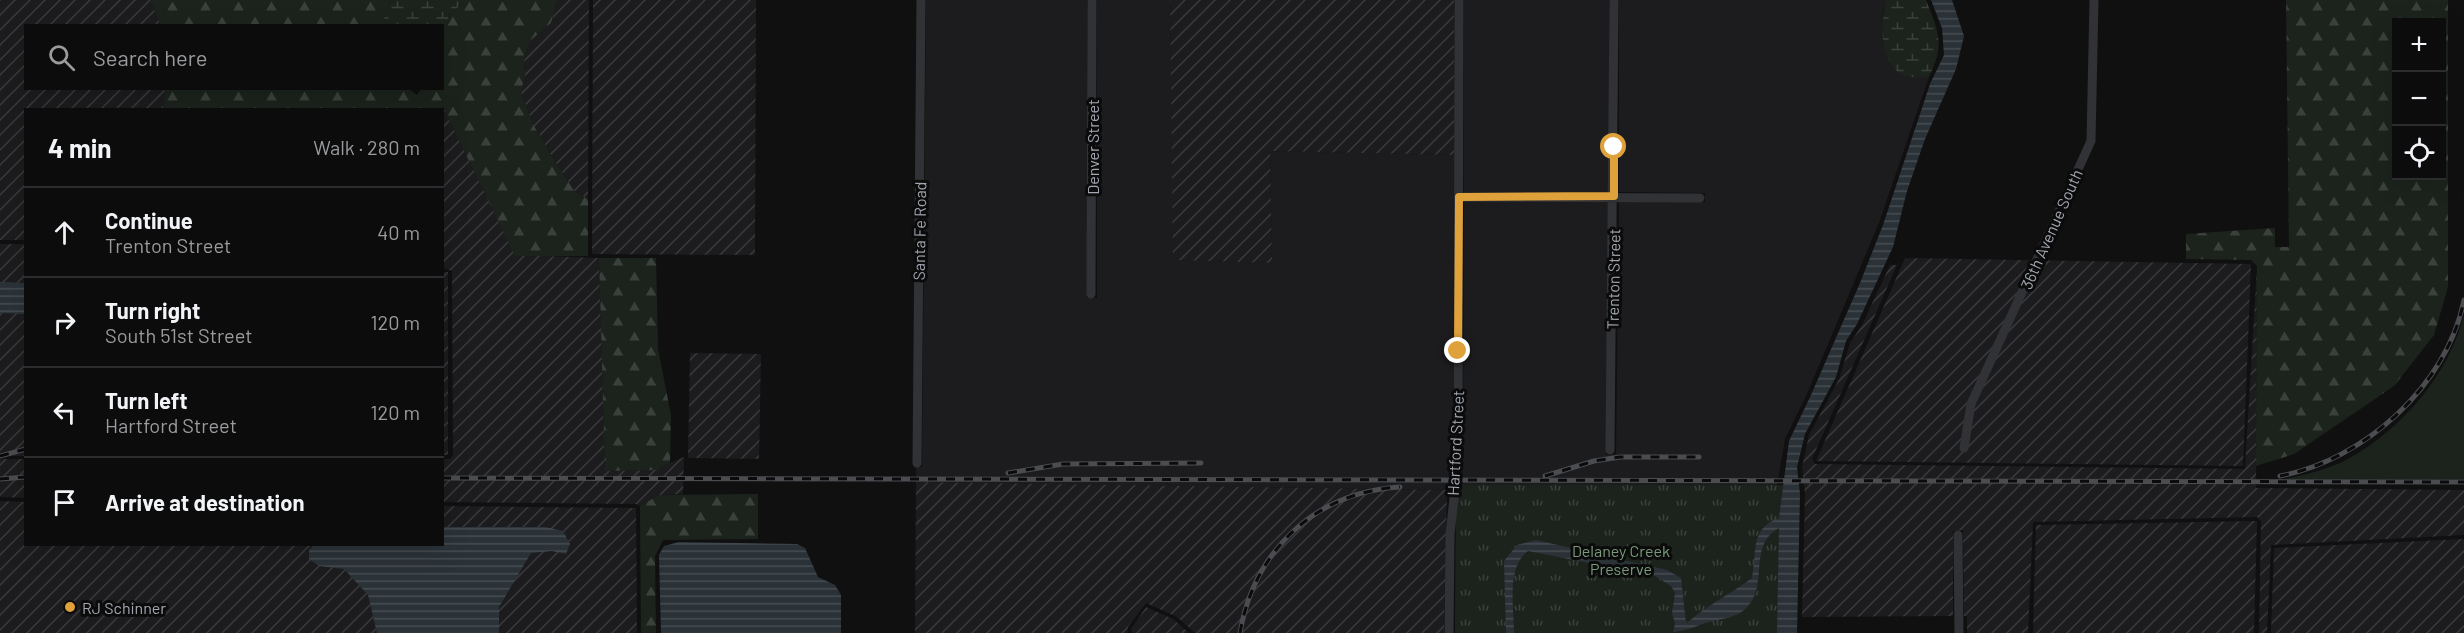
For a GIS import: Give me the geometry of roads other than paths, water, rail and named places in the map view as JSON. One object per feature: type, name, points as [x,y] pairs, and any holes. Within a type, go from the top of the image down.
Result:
[{"type":"street","name":"Santa Fe Road","points":[[917,463],[921,0]]},
{"type":"street","name":"Denver Street","points":[[1091,294],[1092,0]]},
{"type":"street","name":"Hartford Street","points":[[1449,633],[1449,534],[1458,463],[1459,0]]},
{"type":"street","name":"Trenton Street","points":[[1610,450],[1614,0]]},
{"type":"street","name":"36th Avenue South","points":[[1964,448],[1971,404],[2091,141],[2094,0]]},
{"type":"street","points":[[1459,197],[1700,198]]},
{"type":"street","points":[[1958,535],[1959,633]]},
{"type":"railway","points":[[2280,476],[2311,467],[2342,454],[2371,436],[2397,414],[2440,362],[2455,332],[2464,300]]},
{"type":"railway","points":[[0,456],[24,450]]},
{"type":"railway","points":[[1545,476],[1594,461],[1620,457],[1699,457]]},
{"type":"railway","points":[[1008,473],[1063,464],[1201,463]]},
{"type":"railway","points":[[0,479],[24,477]]},
{"type":"railway","points":[[444,478],[2464,482]]},
{"type":"railway","points":[[1240,633],[1247,603],[1259,576],[1275,552],[1294,531],[1316,514],[1342,500],[1370,491],[1400,487]]},
{"type":"place","name":"RJ Schinner","points":[[70,607]]},
{"type":"park label","name":"Delaney Creek Preserve","points":[[1621,559]]}]
